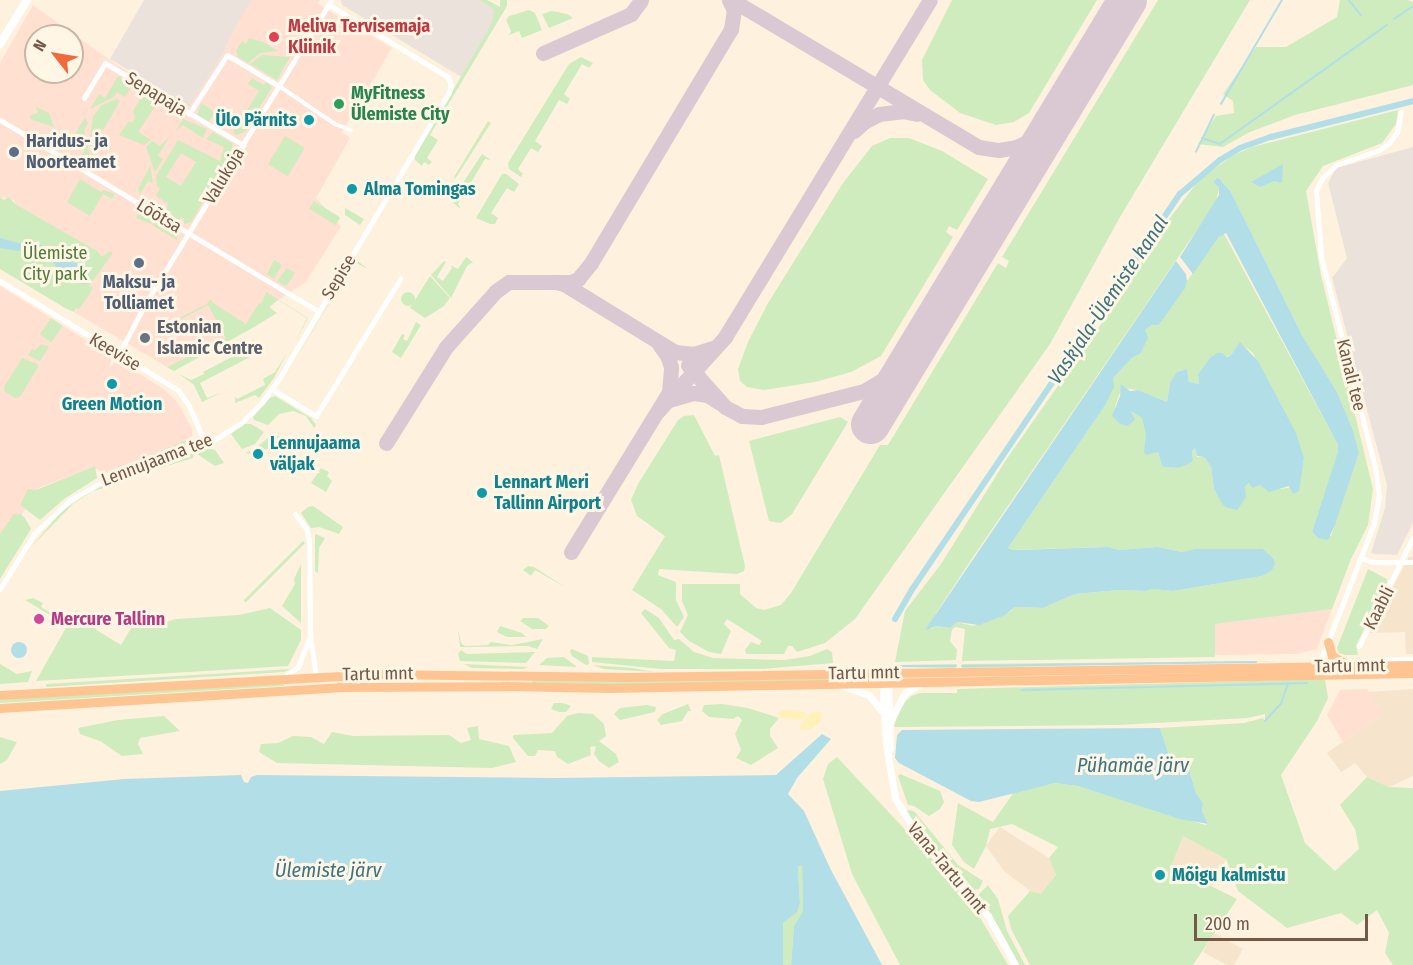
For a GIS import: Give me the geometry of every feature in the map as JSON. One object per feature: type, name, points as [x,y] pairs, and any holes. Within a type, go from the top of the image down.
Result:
[{"type":"highway","points":[[1328,642],[1334,658],[1350,666]]},
{"type":"highway","name":"Tartu mnt","points":[[0,708],[324,688],[503,686],[609,688],[887,684],[1321,671],[1350,666],[1412,672]]},
{"type":"highway","name":"Tartu mnt","points":[[0,695],[315,675],[433,673],[627,677],[887,673],[1412,672]]},
{"type":"main road","points":[[0,44],[27,0]]},
{"type":"street","name":"Valukoja","points":[[118,354],[145,304],[329,2]]},
{"type":"street","name":"Sepise","points":[[272,389],[449,92],[450,80],[329,2]]},
{"type":"street","points":[[189,114],[227,55],[279,86],[335,124],[351,130]]},
{"type":"street","name":"Sepapaja","points":[[84,98],[105,63],[243,145]]},
{"type":"street","name":"Kanali tee","points":[[1321,671],[1328,642],[1377,513],[1378,488],[1321,256],[1316,191],[1322,178],[1335,165],[1379,150],[1389,142],[1397,132],[1401,112]]},
{"type":"street","name":"Lõõtsa","points":[[0,120],[319,312]]},
{"type":"street","points":[[272,389],[316,416],[400,279]]},
{"type":"street","name":"Keevise","points":[[0,281],[178,390],[189,406],[206,445]]},
{"type":"street","name":"Lennujaama tee","points":[[0,589],[34,534],[70,500],[120,472],[206,445],[241,423],[272,389]]},
{"type":"street","points":[[295,514],[304,524],[309,540],[310,635],[315,675]]},
{"type":"street","name":"Kaabli","points":[[1359,646],[1413,537]]},
{"type":"street","points":[[1361,558],[1374,562],[1413,562]]},
{"type":"street","points":[[284,677],[298,667],[310,635]]},
{"type":"street","points":[[1366,666],[1379,660],[1413,658]]},
{"type":"street","points":[[887,673],[887,684]]},
{"type":"street","name":"Tartu mnt","points":[[315,675],[324,688]]},
{"type":"street","points":[[891,723],[901,698],[922,683]]},
{"type":"street","points":[[838,684],[869,695],[884,716]]},
{"type":"street","name":"Vana-Tartu mnt","points":[[887,684],[884,716],[895,798],[907,820],[988,916],[1016,965]]},
{"type":"street","name":"Vana-Tartu mnt","points":[[887,684],[891,723],[889,766]]},
{"type":"shaded area","points":[[144,0],[252,0],[229,38],[223,54],[189,107],[110,59]]},
{"type":"shaded area","points":[[185,0],[320,0],[318,4],[392,48],[342,132],[350,138],[316,198],[341,226],[306,282],[278,300],[247,328],[167,367],[74,312],[104,261],[15,204],[14,200],[0,197],[0,63],[33,5],[60,24],[24,24],[24,84],[84,84],[84,41],[117,65],[189,107]]},
{"type":"shaded area","points":[[341,0],[487,0],[500,7],[500,0],[507,0],[463,78],[342,5]]},
{"type":"shaded area","points":[[1413,147],[1413,523],[1397,555],[1376,554],[1371,553],[1385,508],[1387,485],[1332,278],[1347,258],[1328,183],[1336,168]]},
{"type":"shaded area","points":[[0,286],[165,390],[178,403],[192,429],[192,436],[187,441],[104,473],[93,467],[38,488],[0,551]]},
{"type":"shaded area","points":[[1409,557],[1413,557],[1413,654],[1406,654],[1405,632],[1368,633]]},
{"type":"shaded area","points":[[1332,609],[1317,649],[1296,654],[1215,655],[1215,624]]},
{"type":"shaded area","points":[[1367,689],[1382,715],[1343,742],[1327,715],[1340,690]]},
{"type":"shaded area","points":[[1413,689],[1413,776],[1389,787],[1367,777],[1355,763],[1341,772],[1327,753],[1382,715],[1368,692]]},
{"type":"shaded area","points":[[1000,827],[1049,858],[1056,875],[1041,895],[1030,891],[1004,871],[986,846]]},
{"type":"shaded area","points":[[1183,836],[1226,859],[1211,888],[1168,865]]},
{"type":"shaded area","points":[[1214,933],[1243,949],[1234,965],[1227,965],[1203,952]]},
{"type":"green space","points":[[480,0],[487,0],[500,7],[500,0],[507,0],[507,6],[430,135],[438,140],[427,158],[432,162],[429,165],[424,162],[422,166],[415,160],[415,156],[492,23],[494,10]]},
{"type":"green space","points":[[952,0],[1097,0],[1029,113],[1014,122],[996,125],[960,113],[930,90],[923,80],[922,60]]},
{"type":"green space","points":[[1158,0],[1250,0],[1120,217],[1050,344],[855,619],[825,643],[797,652],[792,646],[788,646],[784,654],[746,654],[745,650],[751,642],[759,645],[762,641],[727,619],[724,624],[731,631],[721,654],[709,652],[689,641],[680,632],[688,615],[682,601],[682,584],[740,584],[740,594],[756,608],[764,610],[781,605],[791,593],[880,445],[888,445],[998,263],[1006,268],[1009,261],[1002,257]]},
{"type":"green space","points":[[1340,0],[1408,0],[1413,2],[1413,85],[1295,115],[1250,132],[1223,147],[1198,144],[1216,116],[1234,113],[1233,101],[1223,94],[1256,47],[1286,47],[1337,17]]},
{"type":"green space","points":[[529,10],[535,13],[542,30],[522,38],[519,31],[509,35],[511,31],[506,20],[509,16]]},
{"type":"green space","points":[[552,11],[567,14],[573,18],[549,28],[542,14]]},
{"type":"green space","points":[[249,38],[265,43],[278,51],[260,53],[248,63],[238,57],[236,51],[242,41],[246,44]]},
{"type":"green space","points":[[262,55],[290,57],[277,80],[250,64]]},
{"type":"green space","points":[[581,57],[593,63],[589,68],[582,64],[564,94],[570,99],[567,104],[559,100],[535,141],[542,146],[538,152],[531,148],[518,169],[523,174],[521,177],[509,169],[508,163],[569,64]]},
{"type":"green space","points":[[118,76],[132,85],[125,97],[117,92],[114,97],[90,109],[99,94],[105,98]]},
{"type":"green space","points":[[252,78],[263,85],[267,82],[272,87],[245,132],[236,135],[233,132],[259,91],[248,84]]},
{"type":"green space","points":[[144,91],[158,102],[138,132],[151,140],[144,145],[119,135],[129,121],[132,123],[135,118],[133,111],[142,96],[139,93]]},
{"type":"green space","points":[[117,99],[120,101],[103,130],[99,128],[94,136],[98,139],[94,145],[97,148],[94,157],[91,155],[90,139],[93,116],[102,105]]},
{"type":"green space","points":[[201,103],[215,112],[208,123],[197,115]]},
{"type":"green space","points":[[36,107],[49,113],[54,127],[30,119],[31,115],[38,113]]},
{"type":"green space","points":[[1398,110],[1396,124],[1382,143],[1323,166],[1306,191],[1321,275],[1373,489],[1368,525],[1351,559],[1332,609],[1215,624],[1215,657],[962,661],[965,629],[955,627],[952,630],[950,641],[957,650],[956,660],[895,662],[905,611],[941,564],[1006,460],[1111,310],[1163,227],[1199,180],[1232,156],[1252,147]],"holes":[[[1218,177],[1231,192],[1302,335],[1337,392],[1353,430],[1359,453],[1331,536],[1318,538],[1312,532],[1339,452],[1338,445],[1223,232],[1187,281],[1159,325],[1152,325],[1145,330],[1140,354],[1133,357],[1113,378],[1112,391],[1106,404],[1008,548],[1011,550],[1107,547],[1119,550],[1158,547],[1182,552],[1196,549],[1263,549],[1273,558],[1262,576],[1173,591],[1119,590],[1075,594],[1043,608],[1015,607],[1010,612],[973,626],[957,622],[950,628],[937,626],[931,629],[936,613],[973,557],[1216,202],[1219,188],[1213,182]],[[1240,343],[1253,353],[1304,458],[1299,486],[1280,489],[1249,483],[1225,507],[1214,489],[1211,467],[1204,457],[1197,457],[1195,448],[1192,451],[1193,460],[1179,468],[1162,466],[1158,452],[1154,451],[1146,455],[1146,428],[1143,418],[1131,411],[1134,418],[1114,413],[1122,388],[1138,390],[1167,402],[1170,382],[1177,372],[1187,369],[1189,382],[1199,384],[1198,374],[1206,363],[1231,355]]]},
{"type":"green space","points":[[85,117],[88,123],[84,130],[91,161],[86,164],[80,160],[85,150],[71,141]]},
{"type":"green space","points":[[183,119],[207,129],[203,138],[183,125],[175,132]]},
{"type":"green space","points":[[488,121],[491,123],[455,179],[454,177]]},
{"type":"green space","points":[[213,132],[232,143],[233,151],[191,222],[184,224],[184,219],[181,217],[179,221],[166,209],[168,204],[156,196],[160,188],[157,186],[156,176],[178,140],[220,161],[224,147],[206,139]],"holes":[[[181,153],[196,162],[181,186],[166,177]]]},
{"type":"green space","points":[[170,136],[158,156],[163,159],[155,172],[146,147],[152,141],[160,146]]},
{"type":"green space","points":[[285,136],[305,148],[288,176],[268,164]]},
{"type":"green space","points":[[890,138],[909,138],[942,151],[988,179],[957,230],[949,226],[946,232],[953,237],[881,356],[851,372],[815,382],[764,390],[747,387],[740,381],[738,369],[748,342],[768,303],[843,183],[872,146]]},
{"type":"green space","points":[[482,154],[491,160],[485,159],[458,204],[461,209],[453,203],[453,198]]},
{"type":"green space","points":[[150,166],[153,183],[148,181],[140,194],[138,189]]},
{"type":"green space","points":[[502,174],[506,174],[519,184],[514,192],[507,188],[491,213],[498,218],[495,224],[490,224],[476,218]]},
{"type":"green space","points":[[80,179],[101,192],[103,190],[115,194],[112,199],[103,194],[90,216],[67,202]]},
{"type":"green space","name":"Ülemiste City park","points":[[0,197],[4,200],[9,197],[15,204],[97,251],[102,257],[110,251],[113,253],[89,286],[93,287],[79,309],[76,308],[74,312],[65,308],[0,269]]},
{"type":"green space","points":[[314,201],[340,217],[336,225],[309,209]]},
{"type":"green space","points":[[345,208],[364,219],[360,225],[345,215]]},
{"type":"green space","points":[[141,210],[154,218],[151,224],[136,218]]},
{"type":"green space","points":[[156,219],[178,233],[177,240],[152,225]]},
{"type":"green space","points":[[466,257],[473,262],[467,266],[451,298],[431,275],[444,261],[446,262],[437,277],[443,281],[452,268],[450,265],[458,269]]},
{"type":"green space","points":[[355,259],[368,269],[354,262],[280,386]]},
{"type":"green space","points":[[274,260],[282,265],[274,279],[267,274]]},
{"type":"green space","points":[[287,268],[295,273],[286,286],[277,281]]},
{"type":"green space","points":[[430,276],[450,298],[444,306],[425,318],[410,308]]},
{"type":"green space","points":[[266,292],[308,318],[293,347],[307,318],[278,300],[269,307],[277,313],[249,330],[174,371],[163,365],[167,367],[226,338],[208,305],[168,326],[169,323],[207,304],[210,299],[246,324],[259,303],[261,304]]},
{"type":"green space","points":[[408,292],[413,294],[415,299],[413,304],[408,306],[403,304],[401,299],[403,294]]},
{"type":"green space","points":[[51,318],[63,326],[51,342],[40,335]]},
{"type":"green space","points":[[416,322],[421,325],[401,358],[392,352],[402,334],[405,335],[403,339],[407,341]]},
{"type":"green space","points":[[254,340],[260,352],[200,383],[207,398],[221,393],[202,402],[194,385],[179,374],[191,380],[245,350],[243,345]]},
{"type":"green space","points":[[41,344],[49,347],[40,361],[28,355],[32,349],[35,350]]},
{"type":"green space","points":[[287,353],[274,378],[259,398],[255,395],[235,403],[235,397],[237,399],[265,385],[263,379],[275,372]]},
{"type":"green space","points":[[22,358],[37,364],[38,367],[20,397],[15,398],[5,392],[4,387]]},
{"type":"green space","points":[[275,396],[311,418],[316,425],[314,428],[306,416],[293,411],[279,414],[268,425],[254,420],[253,417],[270,398]]},
{"type":"green space","points":[[694,415],[715,456],[719,455],[745,566],[744,571],[737,574],[659,569],[658,575],[676,582],[676,600],[684,617],[677,627],[661,609],[632,590],[665,536],[637,516],[631,500],[638,484],[678,420],[684,416]]},
{"type":"green space","points":[[840,417],[848,422],[792,514],[781,523],[769,521],[749,441]]},
{"type":"green space","points":[[244,424],[251,424],[264,432],[255,444],[242,449],[231,434]]},
{"type":"green space","points":[[272,434],[283,438],[283,442],[276,447],[259,451],[256,455],[245,453],[255,449]]},
{"type":"green space","points":[[189,439],[191,445],[185,449],[104,474]]},
{"type":"green space","points":[[208,448],[215,450],[224,463],[215,466],[197,454]]},
{"type":"green space","points":[[194,453],[193,458],[109,484],[111,479]]},
{"type":"green space","points":[[95,466],[97,478],[64,499],[40,520],[20,505],[28,489],[36,490]]},
{"type":"green space","points":[[321,468],[329,472],[327,476],[332,481],[326,492],[311,483]]},
{"type":"green space","points":[[100,485],[104,488],[93,491],[73,504],[30,548],[62,511]]},
{"type":"green space","points":[[313,506],[343,527],[339,534],[319,527],[311,528],[301,513]]},
{"type":"green space","points":[[14,514],[20,514],[25,518],[31,529],[0,579],[0,534]]},
{"type":"green space","points":[[315,534],[325,538],[319,548],[318,573],[315,571]]},
{"type":"green space","points":[[303,541],[305,543],[246,603],[244,600]]},
{"type":"green space","points":[[301,564],[301,623],[282,606],[295,584],[294,579]]},
{"type":"green space","points":[[528,566],[534,567],[565,587],[535,570],[531,576],[523,570]]},
{"type":"green space","points":[[1368,569],[1387,579],[1387,582],[1356,646],[1358,655],[1345,655],[1339,653],[1337,648]]},
{"type":"green space","points":[[33,598],[43,603],[41,607],[59,618],[58,620],[25,600]]},
{"type":"green space","points":[[270,608],[301,630],[301,640],[288,666],[36,681],[76,610],[98,631],[121,645],[133,625],[145,628],[176,619],[239,615]]},
{"type":"green space","points":[[645,609],[659,618],[674,640],[679,639],[694,652],[713,658],[784,660],[810,656],[827,649],[832,652],[833,663],[762,669],[661,669],[592,662],[592,657],[674,661],[676,650],[669,648],[641,613]]},
{"type":"green space","points":[[523,618],[538,618],[549,626],[546,629],[532,629],[520,621]]},
{"type":"green space","points":[[500,626],[522,633],[526,637],[507,637],[497,632]]},
{"type":"green space","points":[[458,629],[461,643],[465,646],[488,645],[491,642],[512,645],[543,639],[537,649],[528,646],[460,647]]},
{"type":"green space","points":[[572,649],[588,656],[589,664],[586,665],[572,656],[570,651]]},
{"type":"green space","points":[[461,650],[467,654],[535,652],[526,663],[460,661],[458,654]]},
{"type":"green space","points":[[564,657],[577,667],[539,665],[547,658]]},
{"type":"green space","points":[[1278,661],[963,668],[962,664]]},
{"type":"green space","points":[[0,664],[17,674],[32,671],[28,682],[0,684]]},
{"type":"green space","points":[[464,664],[528,667],[523,669],[472,668]]},
{"type":"green space","points":[[957,664],[955,668],[895,667],[897,665]]},
{"type":"green space","points":[[592,665],[633,668],[654,672],[604,669]]},
{"type":"green space","points":[[291,669],[284,672],[46,687],[46,684]]},
{"type":"green space","points":[[835,677],[835,681],[631,685],[531,683],[535,679]]},
{"type":"green space","points":[[1325,679],[1328,698],[1317,721],[1281,775],[1305,843],[1335,871],[1359,849],[1355,829],[1340,805],[1367,777],[1389,787],[1413,788],[1413,965],[1393,965],[1385,953],[1389,933],[1377,910],[1357,925],[1341,913],[1287,928],[1238,891],[1226,859],[1183,836],[1171,866],[1237,899],[1193,965],[1030,965],[1011,929],[1008,916],[1030,891],[1041,894],[1056,875],[1049,858],[1058,847],[1012,824],[990,829],[986,846],[974,869],[964,862],[952,845],[958,803],[993,822],[1014,792],[1055,783],[1078,786],[1205,825],[1208,824],[1202,811],[1203,803],[1196,793],[1187,763],[1169,755],[1160,728],[1244,723],[1263,718],[1265,721],[1265,714],[1248,718],[1118,725],[894,727],[901,703],[903,704],[911,696],[920,693],[957,693],[957,689]]},
{"type":"green space","points":[[287,682],[283,686],[0,703],[0,700]]},
{"type":"green space","points":[[554,703],[571,706],[566,712],[559,712],[551,709]]},
{"type":"green space","points":[[688,704],[691,711],[688,711],[682,721],[661,725],[657,720],[663,714]]},
{"type":"green space","points":[[722,704],[748,708],[779,718],[770,729],[770,736],[778,748],[751,765],[736,758],[741,750],[735,734],[742,720],[738,716],[733,719],[709,717],[702,711],[704,705]]},
{"type":"green space","points":[[647,705],[656,707],[655,712],[620,720],[614,714],[620,708]]},
{"type":"green space","points":[[578,713],[593,714],[604,724],[606,736],[599,741],[616,754],[619,762],[609,768],[594,754],[596,746],[590,747],[591,755],[568,764],[557,757],[555,751],[538,750],[535,756],[528,756],[513,738],[513,735],[552,733],[567,716]]},
{"type":"green space","points":[[164,716],[180,731],[140,738],[138,744],[143,754],[122,756],[100,741],[80,734],[78,728],[118,720]]},
{"type":"green space","points":[[478,726],[479,739],[509,746],[516,762],[492,768],[277,763],[259,752],[261,744],[278,743],[293,736],[311,737],[324,744],[332,732],[353,736],[449,735],[461,743],[471,740],[467,728]]},
{"type":"green space","points":[[0,737],[17,742],[7,760],[0,764]]},
{"type":"green space","points":[[837,757],[927,853],[975,909],[1008,965],[900,965],[852,874],[823,779],[828,764]]},
{"type":"green space","points":[[900,774],[940,791],[944,802],[940,809],[929,816],[914,806],[908,805],[898,776]]},
{"type":"green space","points":[[906,811],[915,812],[958,865],[983,881],[979,889],[972,890],[915,826]]},
{"type":"green space","points":[[802,865],[803,911],[794,926],[791,965],[783,965],[783,923],[796,912],[800,903],[798,867]]},
{"type":"green space","points":[[988,885],[998,899],[1007,931],[1025,965],[1019,965],[1000,929],[977,896]]},
{"type":"sand","points":[[784,710],[805,712],[807,715],[800,720],[781,718],[778,713]]},
{"type":"sand","points":[[817,711],[822,713],[820,722],[811,729],[799,730],[800,725],[811,713]]},
{"type":"water","points":[[1283,164],[1282,183],[1274,181],[1260,187],[1251,182]]},
{"type":"water","points":[[1218,177],[1231,192],[1302,335],[1337,392],[1353,430],[1359,453],[1328,540],[1318,538],[1312,532],[1338,452],[1338,445],[1226,233],[1219,237],[1193,274],[1180,257],[1219,195],[1219,188],[1213,182]]},
{"type":"water","points":[[0,238],[23,244],[42,245],[49,253],[60,255],[70,262],[82,264],[88,271],[89,279],[86,284],[76,283],[60,274],[52,260],[22,249],[18,251],[0,248]]},
{"type":"water","points":[[1176,261],[1186,274],[1185,288],[1159,325],[1152,325],[1145,330],[1148,338],[1140,354],[1133,357],[1113,378],[1114,387],[1106,404],[1008,548],[1012,550],[1108,547],[1119,550],[1158,547],[1182,552],[1195,549],[1263,549],[1273,558],[1275,564],[1272,570],[1262,576],[1173,591],[1119,590],[1075,594],[1043,608],[1015,607],[1005,615],[979,625],[957,622],[950,628],[937,626],[925,630]]},
{"type":"water","points":[[1240,342],[1258,361],[1296,433],[1304,458],[1299,491],[1293,494],[1289,486],[1269,492],[1260,485],[1252,488],[1249,483],[1245,487],[1246,497],[1237,510],[1225,507],[1221,502],[1214,489],[1211,467],[1204,457],[1197,456],[1195,448],[1192,451],[1193,460],[1190,463],[1179,468],[1162,466],[1158,452],[1146,455],[1144,452],[1146,434],[1142,418],[1131,411],[1135,420],[1127,426],[1120,424],[1112,416],[1120,396],[1121,384],[1130,391],[1138,390],[1167,402],[1170,382],[1177,372],[1187,369],[1189,382],[1199,384],[1198,374],[1210,358],[1217,353],[1222,353],[1227,357],[1231,355]]},
{"type":"water","points":[[19,642],[25,644],[27,650],[25,656],[19,658],[13,656],[11,650],[13,644]]},
{"type":"water","name":"Pühamäe järv","points":[[1160,728],[1169,755],[1187,763],[1196,793],[1203,803],[1202,811],[1208,824],[1180,819],[1078,786],[1055,783],[979,802],[971,801],[899,763],[895,758],[897,735],[902,730]]},
{"type":"water","name":"Ülemiste järv","points":[[822,734],[831,739],[797,778],[788,794],[804,811],[830,868],[882,965],[791,965],[794,926],[803,911],[802,865],[798,867],[800,903],[797,912],[783,923],[783,965],[0,965],[0,791],[124,779],[241,775],[244,782],[248,783],[251,777],[257,775],[554,778],[776,775]]},
{"type":"waterway","points":[[1221,104],[1282,0]]},
{"type":"waterway","points":[[1349,0],[1361,15]]},
{"type":"waterway","points":[[1394,19],[1413,6]]},
{"type":"waterway","points":[[1202,138],[1220,144],[1387,25]]},
{"type":"waterway","name":"Vaskjala-Ülemiste kanal","points":[[895,619],[911,591],[1180,194],[1220,160],[1240,148],[1271,137],[1413,101]]},
{"type":"waterway","points":[[1196,152],[1214,115]]},
{"type":"waterway","points":[[962,666],[1256,662]]},
{"type":"waterway","points":[[901,666],[956,666]]},
{"type":"waterway","points":[[1022,690],[1307,683]]},
{"type":"waterway","points":[[1265,721],[1281,704],[1288,684]]},
{"type":"taxiway","points":[[543,53],[631,14],[641,0]]},
{"type":"taxiway","points":[[558,282],[571,282],[578,279],[591,263],[731,29],[734,10],[729,0]]},
{"type":"taxiway","points":[[732,0],[979,147],[999,150],[1016,147],[1034,139],[1053,121]]},
{"type":"taxiway","points":[[658,411],[725,337],[930,0]]},
{"type":"taxiway","points":[[854,131],[864,122],[879,114],[902,111],[917,114]]},
{"type":"taxiway","points":[[386,443],[446,347],[496,291],[509,282],[564,284],[675,352],[694,354],[713,348]]},
{"type":"taxiway","points":[[571,552],[669,392],[671,367],[668,357],[659,344]]},
{"type":"taxiway","points":[[688,365],[725,407],[742,416],[761,417],[864,391],[896,372],[911,357]]},
{"type":"taxiway","points":[[669,400],[694,393],[707,395],[720,403]]},
{"type":"runway","points":[[870,424],[1127,0]]},
{"type":"place","name":"Meliva Tervisemaja Kliinik","points":[[274,37]]},
{"type":"place","name":"MyFitness Ülemiste City","points":[[339,104]]},
{"type":"place","name":"Ülo Pärnits","points":[[309,120]]},
{"type":"place","name":"Haridus- ja Noorteamet","points":[[14,152]]},
{"type":"place","name":"Alma Tomingas","points":[[352,189]]},
{"type":"place","name":"Maksu- ja Tolliamet","points":[[139,263]]},
{"type":"place","name":"Estonian Islamic Centre","points":[[145,338]]},
{"type":"place","name":"Green Motion","points":[[112,384]]},
{"type":"place","name":"Lennujaama väljak","points":[[258,454]]},
{"type":"place","name":"Lennart Meri Tallinn Airport","points":[[482,493]]},
{"type":"place","name":"Mercure Tallinn","points":[[39,619]]},
{"type":"place","name":"Mõigu kalmistu","points":[[1160,875]]}]
